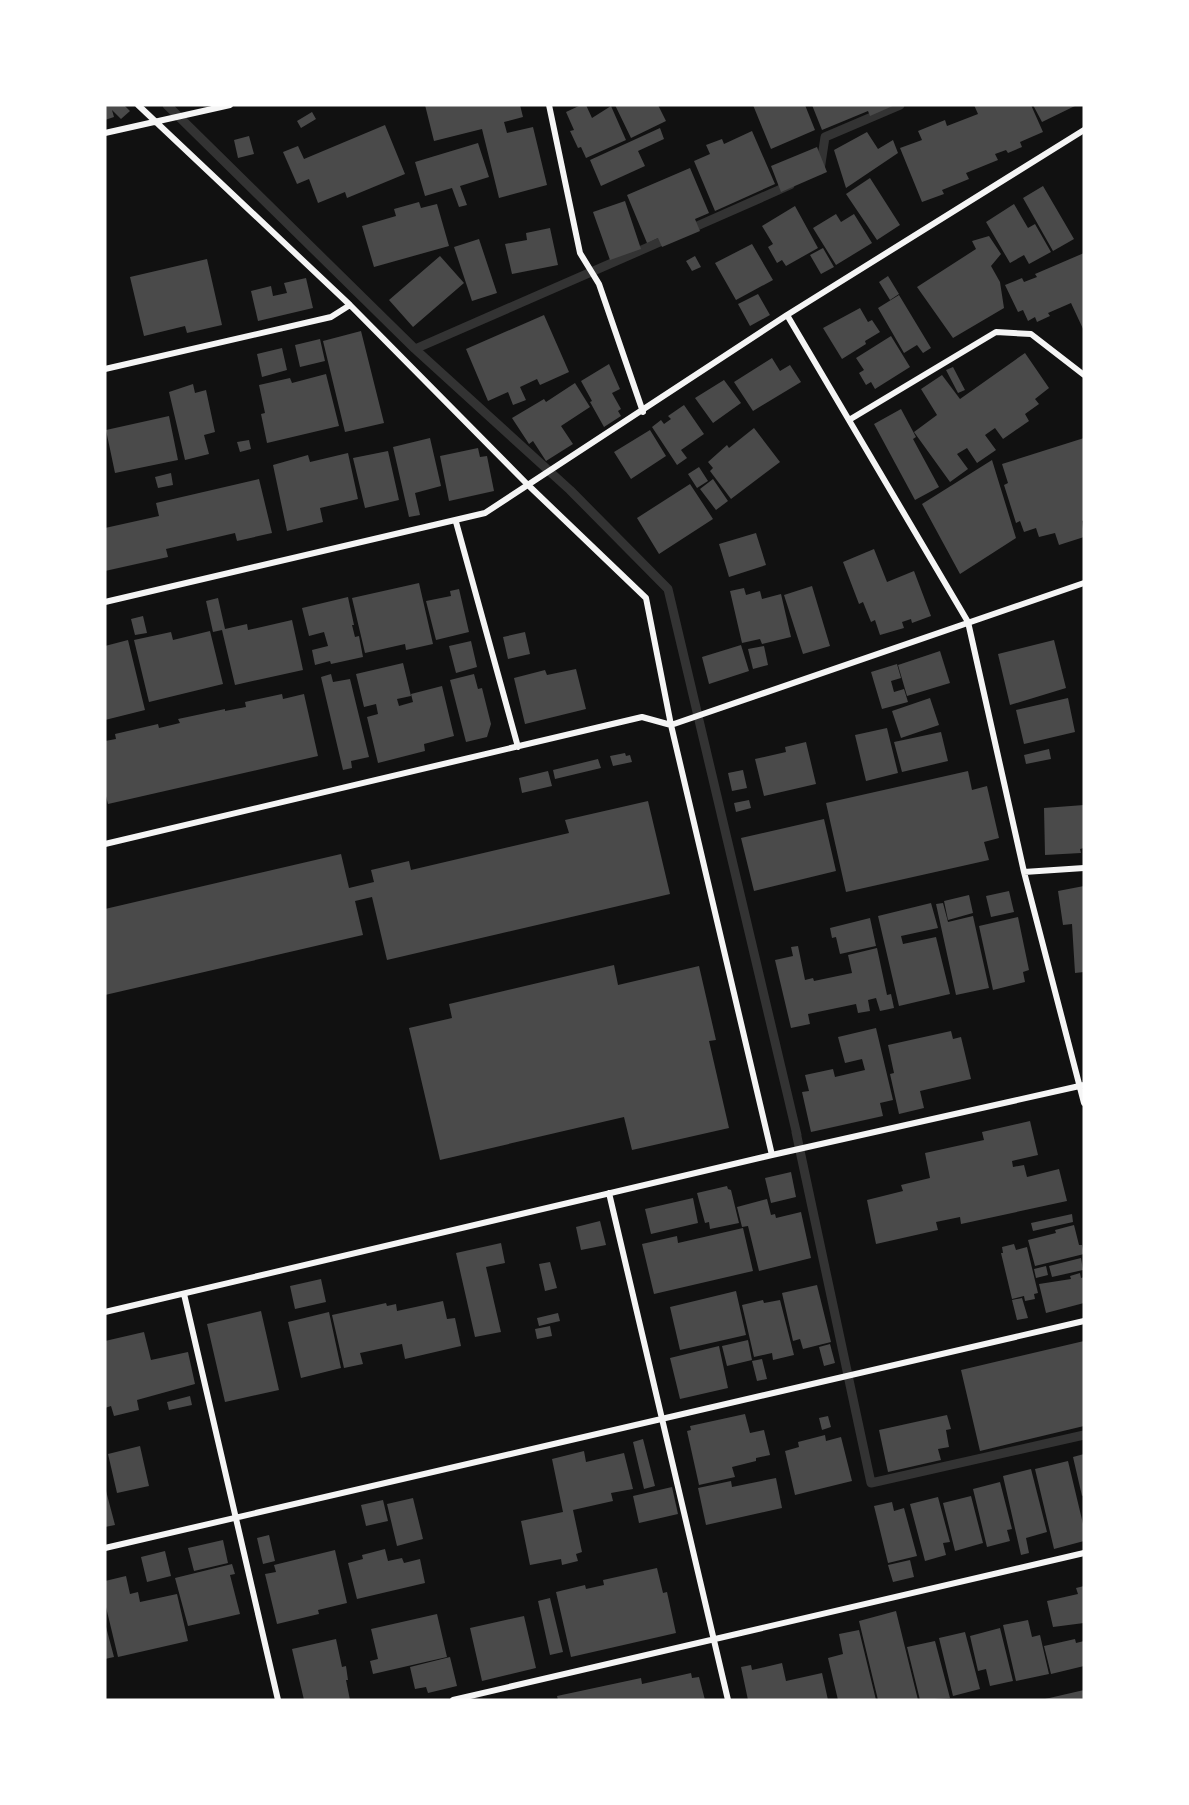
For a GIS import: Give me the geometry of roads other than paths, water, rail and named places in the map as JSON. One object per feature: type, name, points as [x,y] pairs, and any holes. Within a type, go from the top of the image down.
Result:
[{"type":"street","points":[[138,105],[350,305],[527,484],[646,598],[672,725],[772,1155]]},
{"type":"street","points":[[105,134],[230,105]]},
{"type":"street","points":[[549,105],[580,253],[599,284],[643,412]]},
{"type":"street","points":[[105,602],[456,522],[485,513],[527,484],[643,412],[787,315],[1084,130]]},
{"type":"street","points":[[105,369],[330,317],[350,305]]},
{"type":"street","points":[[787,315],[968,622],[1024,872],[1082,1086],[1084,1103]]},
{"type":"street","points":[[849,420],[996,332],[1031,334],[1084,375]]},
{"type":"street","points":[[456,522],[518,747]]},
{"type":"street","points":[[105,844],[642,717],[672,725],[1084,584]]},
{"type":"street","points":[[1024,872],[1084,868]]},
{"type":"street","points":[[105,1312],[772,1155],[1082,1086]]},
{"type":"street","points":[[609,1193],[728,1700]]},
{"type":"street","points":[[184,1294],[278,1700]]},
{"type":"street","points":[[105,1548],[1084,1321]]},
{"type":"street","points":[[453,1700],[1084,1552]]},
{"type":"waterway","points":[[167,105],[415,349],[570,490],[668,589],[797,1135]]},
{"type":"waterway","points":[[820,170],[825,137],[900,105]]},
{"type":"waterway","points":[[688,230],[790,185]]},
{"type":"waterway","points":[[415,349],[669,238]]},
{"type":"waterway","points":[[796,1132],[871,1483],[1084,1435]]}]
